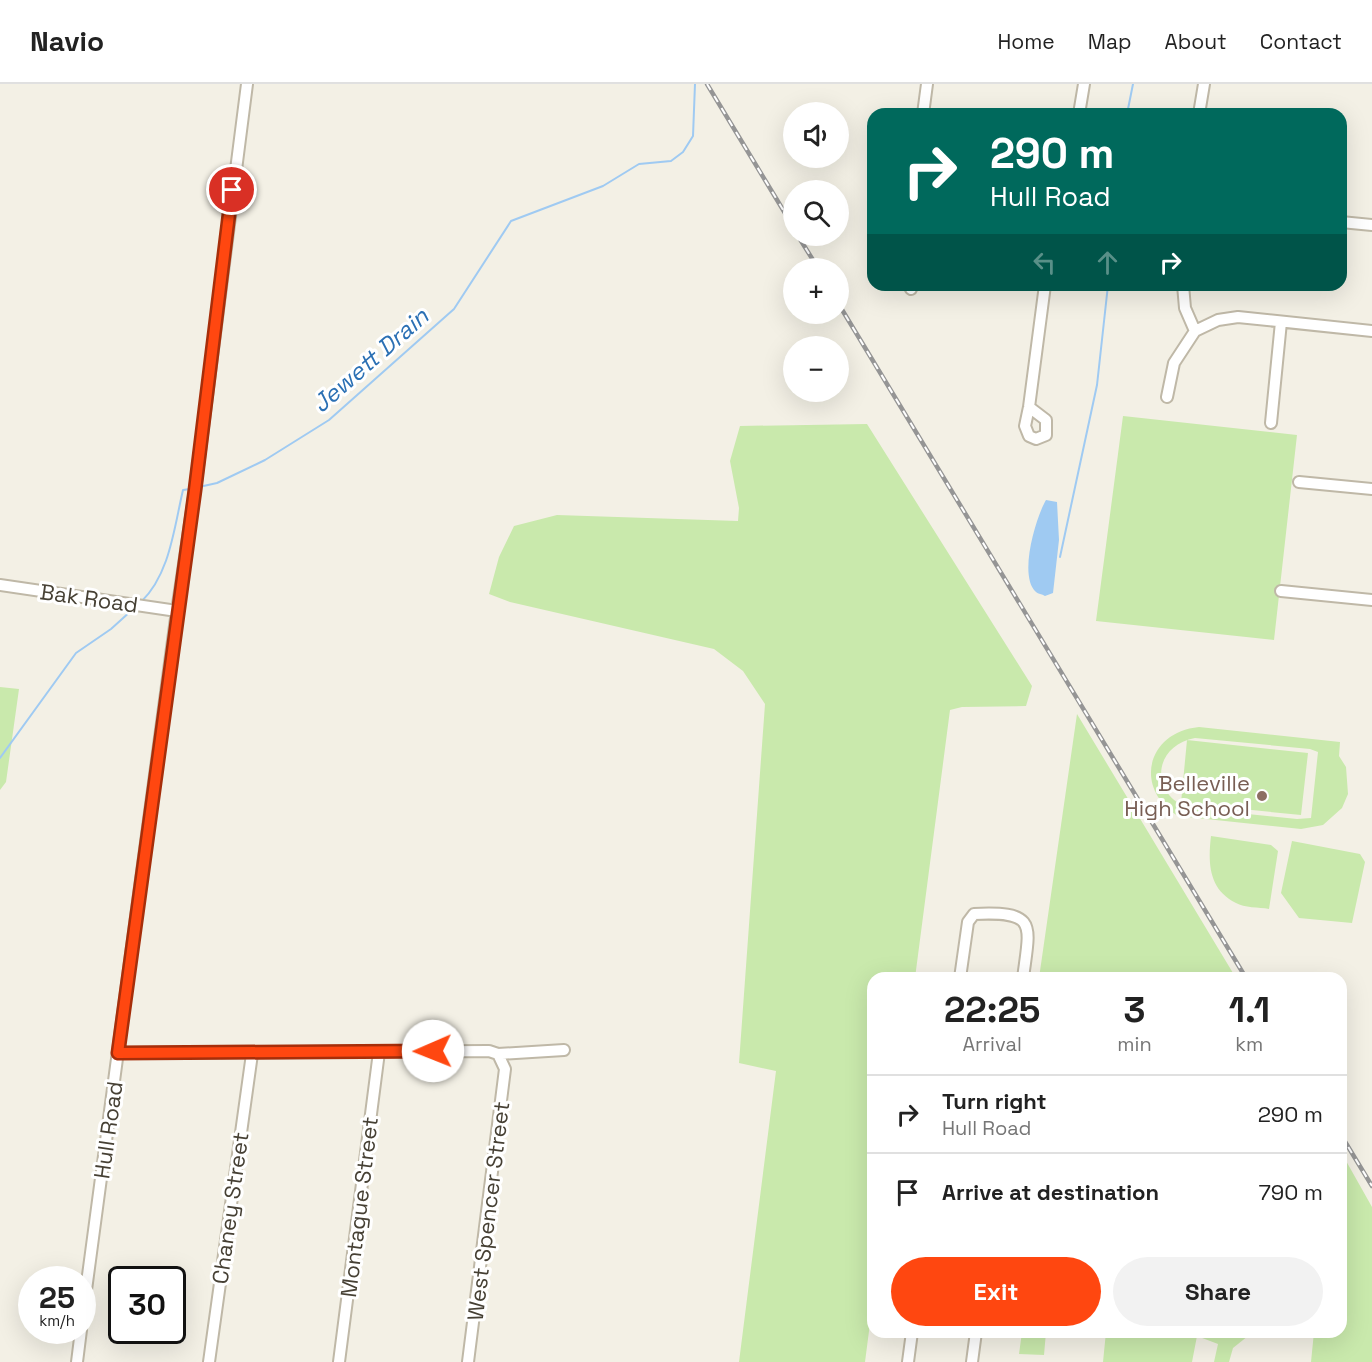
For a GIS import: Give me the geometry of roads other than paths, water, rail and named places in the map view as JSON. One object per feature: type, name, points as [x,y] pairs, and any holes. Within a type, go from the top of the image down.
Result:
[{"type":"street","name":"Hull Road","points":[[89,1266],[195,490],[247,84]]},
{"type":"street","points":[[924,108],[927,84]]},
{"type":"street","points":[[1080,108],[1084,84]]},
{"type":"street","points":[[1201,108],[1204,84]]},
{"type":"street","points":[[1347,223],[1372,225]]},
{"type":"street","points":[[1029,407],[1044,291]]},
{"type":"street","points":[[1184,291],[1185,309],[1195,331]]},
{"type":"street","points":[[1167,397],[1174,363],[1195,331],[1226,318],[1238,317],[1372,331]]},
{"type":"street","points":[[1271,423],[1281,322]]},
{"type":"street","points":[[1299,482],[1372,489]]},
{"type":"street","name":"Bak Road","points":[[0,585],[177,611]]},
{"type":"street","points":[[1281,591],[1372,600]]},
{"type":"street","points":[[961,972],[968,922],[974,914],[1011,916],[1022,920],[1027,925],[1024,972]]},
{"type":"street","points":[[118,1053],[489,1051],[501,1057],[564,1050]]},
{"type":"street","name":"Montague Street","points":[[339,1362],[380,1052]]},
{"type":"street","name":"Chaney Street","points":[[209,1362],[252,1054]]},
{"type":"street","name":"West Spencer Street","points":[[468,1362],[505,1069],[501,1057]]},
{"type":"street","points":[[908,1362],[911,1338]]},
{"type":"street","points":[[972,1362],[975,1338]]},
{"type":"street","points":[[77,1362],[79,1344]]},
{"type":"water","points":[[1046,500],[1057,502],[1059,540],[1053,593],[1045,596],[1036,592],[1031,584],[1029,560],[1030,546]]},
{"type":"waterway","name":"Jewett Drain","points":[[199,487],[217,483],[265,460],[329,420],[454,309],[511,221],[603,186],[639,164],[671,161],[683,152],[693,136],[695,84]]},
{"type":"waterway","points":[[1128,108],[1133,84]]},
{"type":"waterway","points":[[1060,557],[1097,385],[1107,291]]},
{"type":"waterway","name":"Jewett Drain","points":[[141,602],[159,578],[170,550],[183,490],[190,489]]},
{"type":"waterway","name":"Jewett Drain","points":[[0,758],[76,653],[111,629],[132,610]]},
{"type":"railway","points":[[707,84],[783,210]]},
{"type":"railway","points":[[804,246],[812,258]]},
{"type":"railway","points":[[849,321],[1242,972]]},
{"type":"railway","points":[[1347,1145],[1372,1186]]},
{"type":"place","name":"Belleville High School","points":[[1262,796]]}]
